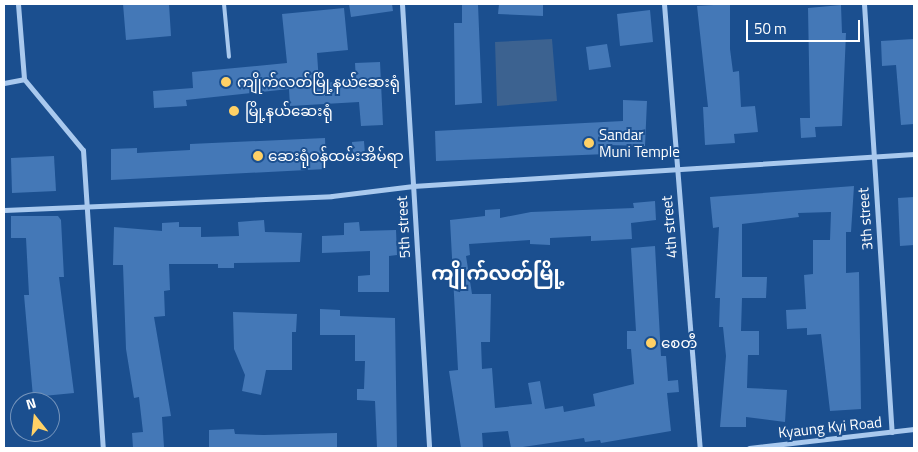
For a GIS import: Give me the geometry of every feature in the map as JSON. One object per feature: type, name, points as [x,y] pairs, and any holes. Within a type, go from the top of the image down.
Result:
[{"type":"street","points":[[18,4],[24,78],[80,143],[89,206],[103,448]]},
{"type":"street","name":"5th street","points":[[402,4],[430,448]]},
{"type":"street","name":"4th street","points":[[664,4],[700,448]]},
{"type":"street","name":"3th street","points":[[864,4],[892,432]]},
{"type":"street","points":[[4,84],[24,78]]},
{"type":"street","points":[[4,210],[332,196],[413,186],[914,154]]},
{"type":"street","name":"Kyaung Kyi Road","points":[[749,448],[914,429]]},
{"type":"lane","points":[[224,4],[228,57]]},
{"type":"water","points":[[552,39],[557,101],[497,106],[495,42]]},
{"type":"building","points":[[123,4],[169,4],[171,36],[126,40]]},
{"type":"building","points":[[349,4],[392,4],[393,11],[351,17]]},
{"type":"building","points":[[462,4],[478,4],[482,103],[455,105],[454,23],[462,23]]},
{"type":"building","points":[[499,4],[543,4],[543,16],[498,14]]},
{"type":"building","points":[[730,4],[730,49],[733,72],[739,71],[741,107],[755,106],[758,132],[734,134],[735,143],[705,145],[703,107],[708,107],[697,6]]},
{"type":"building","points":[[841,5],[842,33],[846,33],[842,126],[815,127],[816,137],[801,138],[800,118],[810,118],[808,8]]},
{"type":"building","points":[[344,8],[348,50],[317,53],[319,83],[356,81],[355,63],[380,62],[383,125],[361,126],[359,102],[290,106],[289,89],[186,100],[187,106],[154,108],[153,91],[193,88],[192,72],[287,63],[282,14]]},
{"type":"building","points":[[650,10],[653,42],[620,46],[617,14]]},
{"type":"building","points":[[914,39],[914,124],[901,125],[896,65],[882,66],[881,41]]},
{"type":"building","points":[[607,44],[611,67],[589,70],[586,47]]},
{"type":"building","points":[[623,100],[647,101],[645,146],[607,145],[607,154],[436,161],[435,131],[623,121]]},
{"type":"building","name":"ဆေးရုံဝန်ထမ်းအိမ်ရာ","points":[[325,138],[326,169],[111,180],[111,149],[137,148],[137,153],[190,150],[190,144]]},
{"type":"building","points":[[364,141],[365,155],[353,156],[352,142]]},
{"type":"building","points":[[54,156],[56,191],[12,193],[11,158]]},
{"type":"building","points":[[854,186],[851,232],[846,232],[846,273],[859,272],[861,409],[830,411],[821,334],[807,335],[807,328],[787,329],[786,310],[806,309],[804,275],[813,274],[813,240],[830,240],[831,212],[798,213],[799,217],[742,224],[742,277],[767,277],[766,298],[742,298],[741,331],[759,331],[759,355],[748,355],[747,388],[787,390],[785,422],[746,417],[746,427],[720,427],[726,356],[723,327],[719,327],[720,298],[715,298],[719,227],[713,228],[710,197]]},
{"type":"building","points":[[914,197],[914,245],[900,246],[898,198]]},
{"type":"building","points":[[655,201],[656,220],[631,223],[632,239],[591,241],[591,236],[550,238],[550,245],[530,244],[530,240],[469,244],[470,255],[466,256],[472,294],[491,294],[490,342],[481,342],[482,369],[492,368],[495,408],[532,404],[528,383],[540,381],[545,409],[563,406],[564,412],[595,406],[593,394],[634,384],[631,349],[627,349],[627,331],[636,331],[631,248],[655,246],[661,356],[666,356],[668,381],[678,380],[679,392],[667,393],[671,431],[601,443],[600,440],[585,442],[584,438],[516,448],[511,448],[508,431],[482,433],[483,448],[461,448],[449,371],[458,370],[450,220],[485,216],[485,210],[500,209],[500,218],[531,212],[634,208],[633,203]]},
{"type":"building","points":[[11,216],[58,216],[61,220],[64,277],[59,277],[74,393],[60,394],[60,392],[33,392],[24,295],[29,295],[26,238],[11,238]]},
{"type":"building","points":[[264,220],[265,232],[302,233],[300,262],[234,263],[234,268],[218,268],[218,264],[169,264],[170,290],[164,291],[165,316],[154,317],[171,416],[162,417],[164,447],[133,448],[132,433],[143,432],[139,397],[134,398],[126,349],[123,265],[113,265],[114,227],[162,231],[162,223],[179,222],[179,227],[201,227],[201,237],[239,236],[238,222]]},
{"type":"building","points":[[359,222],[360,231],[396,230],[397,255],[389,256],[389,292],[358,292],[358,276],[370,275],[370,251],[322,253],[322,236],[344,235],[344,223]]},
{"type":"building","points":[[320,309],[340,310],[340,316],[395,318],[397,448],[377,448],[375,401],[357,400],[357,389],[364,389],[365,361],[355,361],[355,335],[320,335]]},
{"type":"building","points":[[233,312],[297,314],[296,332],[292,332],[292,370],[266,370],[261,395],[242,391],[245,375],[234,349]]},
{"type":"building","points":[[234,429],[235,434],[337,433],[337,448],[209,448],[209,430]]},
{"type":"place","name":"ကျိုက်လတ်မြို့နယ်ဆေးရုံ","points":[[226,82]]},
{"type":"place","name":"မြို့နယ်ဆေးရုံ","points":[[234,111]]},
{"type":"place","name":"Sandar Muni Temple","points":[[589,143]]},
{"type":"place","name":"ဆေးရုံဝန်ထမ်းအိမ်ရာ","points":[[258,156]]},
{"type":"place","name":"စေတီ","points":[[651,343]]},
{"type":"district","name":"ကျိုက်လတ်မြို့","points":[[498,272]]}]
